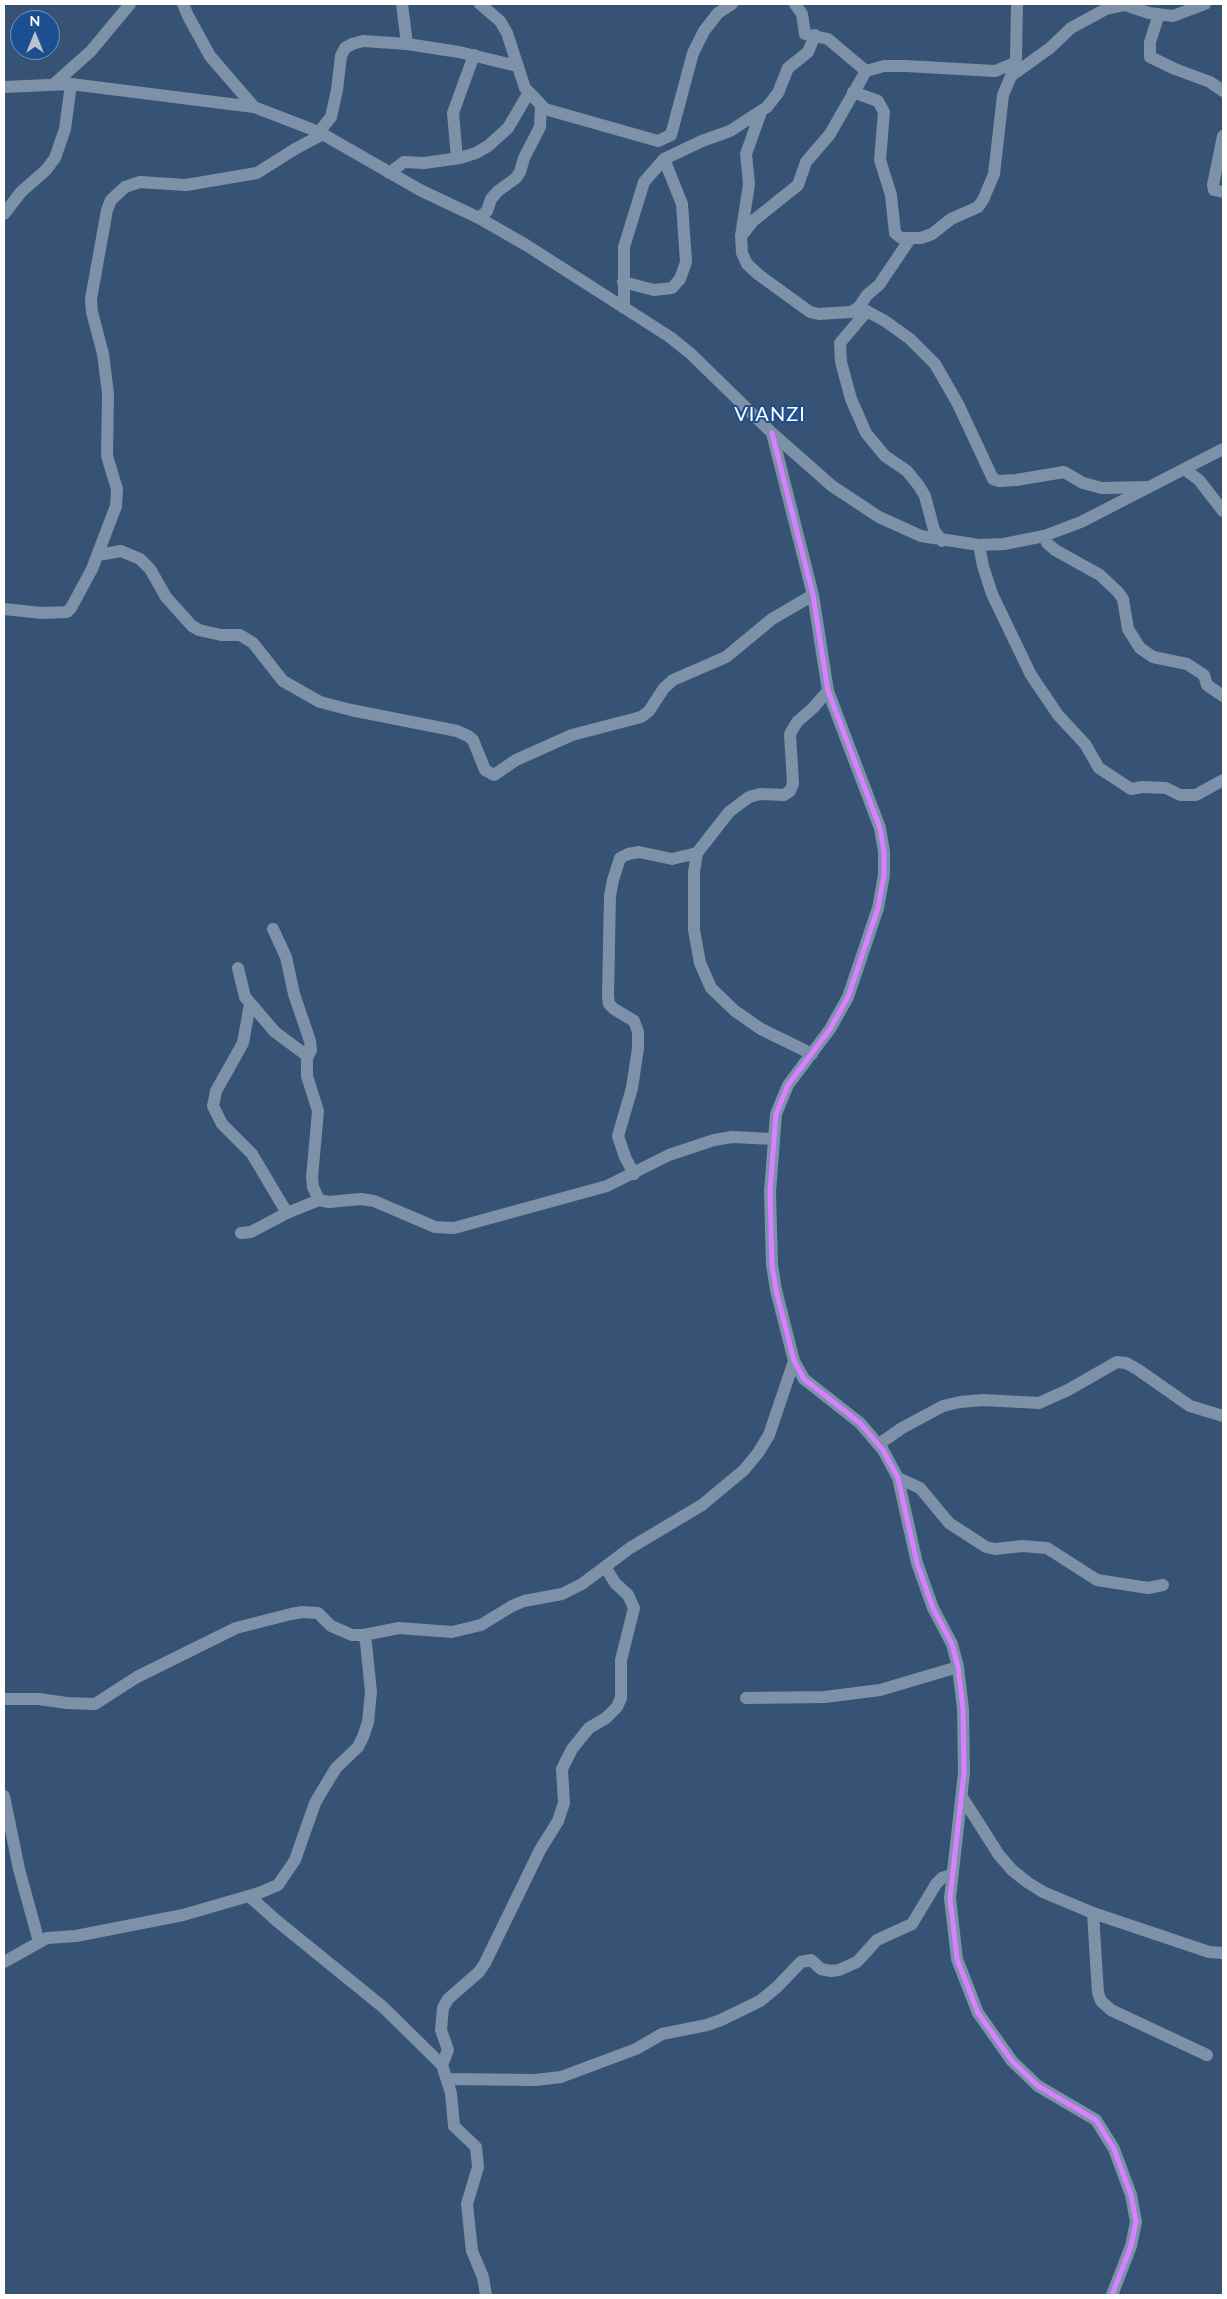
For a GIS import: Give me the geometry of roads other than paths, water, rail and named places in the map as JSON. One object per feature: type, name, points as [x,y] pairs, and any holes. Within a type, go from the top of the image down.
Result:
[{"type":"street","points":[[54,84],[97,45],[130,4]]},
{"type":"street","points":[[183,4],[210,56],[254,107]]},
{"type":"street","points":[[402,4],[408,44]]},
{"type":"street","points":[[480,4],[500,21],[507,33],[528,94],[541,106],[569,117],[658,141],[664,140],[671,135],[693,53],[704,31],[718,14],[732,4]]},
{"type":"street","points":[[795,4],[802,14],[805,34],[828,39],[866,71]]},
{"type":"street","points":[[854,92],[878,101],[884,112],[880,160],[893,208],[892,224],[895,233],[902,238],[910,239],[932,234],[951,219],[978,207],[994,174],[1003,94],[1011,76],[1014,63],[1017,4]]},
{"type":"street","points":[[1011,76],[1050,48],[1071,28],[1106,9],[1125,5],[1149,13],[1177,15],[1205,4]]},
{"type":"street","points":[[1159,14],[1150,42],[1150,56],[1175,69],[1210,82],[1223,91]]},
{"type":"street","points":[[624,308],[624,248],[644,182],[664,159],[730,130],[760,112],[773,101],[788,68],[808,52],[815,35]]},
{"type":"street","points":[[4,609],[42,613],[67,612],[98,555],[117,498],[117,489],[107,456],[108,393],[91,299],[92,284],[107,210],[112,200],[125,187],[140,182],[186,185],[257,173],[321,133],[331,117],[337,90],[341,56],[345,48],[352,44],[362,41],[408,44],[517,66]]},
{"type":"street","points":[[456,158],[453,112],[474,56]]},
{"type":"street","points":[[741,236],[753,221],[798,185],[806,162],[830,134],[866,71],[884,66],[906,66],[995,71],[1014,63]]},
{"type":"street","points":[[4,214],[21,192],[46,170],[55,158],[65,129],[71,84]]},
{"type":"street","points":[[4,86],[71,84],[254,107],[321,133],[420,190],[479,218],[624,308],[691,354],[772,433],[832,486],[878,517],[921,536],[942,541],[979,545],[1004,544],[1044,536],[1082,522],[1223,449]]},
{"type":"street","points":[[389,173],[404,162],[424,163],[476,153],[499,138],[508,128],[528,94]]},
{"type":"street","points":[[479,218],[487,211],[491,199],[498,191],[520,172],[540,127],[541,106]]},
{"type":"street","points":[[760,112],[746,154],[749,179],[741,236],[742,253],[747,264],[776,288],[810,312],[819,314],[851,312],[863,309],[910,339],[935,364],[958,404],[993,479],[999,481],[1016,480],[1064,472],[1083,483],[1102,488],[1151,486]]},
{"type":"street","points":[[1223,136],[1213,185],[1214,190],[1223,192]]},
{"type":"street","points":[[623,282],[654,290],[672,288],[680,279],[686,262],[682,204],[664,159]]},
{"type":"street","points":[[910,239],[879,285],[867,295],[863,309],[840,343],[841,362],[851,399],[866,433],[885,456],[907,470],[919,486],[925,496],[934,530],[942,541]]},
{"type":"street","points":[[772,433],[812,595],[828,691],[880,828],[884,852],[884,875],[878,908],[848,998],[812,1054],[788,1085],[781,1101],[772,1139],[770,1192],[772,1265],[776,1290],[794,1361],[811,1386],[849,1412],[879,1444],[898,1478],[917,1563],[928,1594],[952,1644],[958,1667],[963,1709],[962,1797],[951,1875],[951,1926],[956,1959],[978,2013],[1012,2061],[1038,2086],[1096,2120],[1106,2134],[1122,2170],[1135,2209],[1136,2222],[1131,2246],[1112,2295]]},
{"type":"street","points":[[1184,469],[1199,480],[1223,511]]},
{"type":"street","points":[[1044,536],[1047,543],[1055,550],[1100,575],[1118,592],[1123,599],[1128,629],[1140,648],[1153,657],[1192,667],[1204,674],[1210,688],[1223,696]]},
{"type":"street","points":[[979,545],[983,566],[992,594],[1031,674],[1058,715],[1086,744],[1099,768],[1131,789],[1142,787],[1166,788],[1180,795],[1196,795],[1223,780]]},
{"type":"street","points":[[98,555],[121,551],[140,559],[150,570],[166,597],[192,626],[199,630],[221,635],[240,635],[253,644],[284,682],[320,702],[457,731],[468,736],[473,740],[485,770],[494,775],[516,760],[572,735],[641,718],[649,711],[664,688],[673,680],[726,656],[779,614],[812,595]]},
{"type":"street","points":[[812,1054],[761,1029],[735,1011],[711,988],[700,963],[694,930],[694,872],[697,854],[716,826],[743,800],[760,794],[784,795],[790,791],[793,784],[790,740],[792,729],[828,691]]},
{"type":"street","points":[[634,1174],[625,1158],[618,1136],[632,1088],[638,1048],[638,1032],[634,1021],[614,1010],[609,1004],[610,896],[612,880],[620,858],[628,854],[640,852],[672,859],[697,854]]},
{"type":"street","points":[[273,930],[286,957],[294,994],[310,1041],[311,1050],[307,1058],[308,1076],[318,1111],[312,1178],[313,1188],[320,1200]]},
{"type":"street","points":[[238,968],[241,989],[250,1004],[275,1032],[306,1055],[307,1058]]},
{"type":"street","points":[[250,1004],[243,1043],[216,1091],[213,1106],[222,1124],[252,1154],[287,1213]]},
{"type":"street","points":[[241,1233],[251,1232],[287,1213],[320,1200],[329,1202],[361,1199],[374,1201],[435,1227],[454,1228],[594,1191],[634,1174],[669,1155],[714,1140],[732,1137],[772,1139]]},
{"type":"street","points":[[4,1699],[39,1699],[95,1704],[137,1677],[236,1628],[291,1614],[318,1613],[342,1632],[364,1635],[399,1628],[442,1632],[466,1630],[481,1625],[512,1606],[562,1594],[582,1584],[606,1568],[630,1548],[702,1505],[744,1470],[758,1453],[769,1435],[794,1361]]},
{"type":"street","points":[[879,1444],[902,1428],[943,1406],[983,1400],[1040,1404],[1117,1362],[1126,1363],[1137,1369],[1190,1406],[1223,1416]]},
{"type":"street","points":[[898,1478],[920,1488],[949,1523],[986,1547],[1047,1548],[1097,1580],[1148,1588],[1163,1585]]},
{"type":"street","points":[[442,2066],[448,2050],[441,2030],[443,2008],[448,1999],[479,1972],[485,1963],[540,1850],[558,1821],[564,1803],[562,1769],[572,1749],[589,1728],[617,1707],[621,1698],[621,1660],[634,1608],[628,1596],[615,1583],[606,1568]]},
{"type":"street","points":[[4,1962],[47,1938],[76,1936],[183,1915],[270,1889],[285,1877],[302,1845],[315,1803],[336,1768],[358,1747],[368,1722],[371,1692],[364,1635]]},
{"type":"street","points":[[746,1698],[824,1697],[880,1690],[958,1667]]},
{"type":"street","points":[[4,1796],[19,1869],[39,1942]]},
{"type":"street","points":[[962,1797],[986,1836],[1012,1870],[1043,1892],[1092,1912],[1209,1952],[1223,1954]]},
{"type":"street","points":[[447,2078],[535,2080],[561,2077],[636,2049],[662,2034],[707,2025],[721,2020],[760,2001],[777,1987],[801,1962],[811,1960],[821,1969],[831,1971],[839,1970],[857,1962],[877,1940],[912,1924],[917,1919],[936,1884],[942,1878],[951,1875]]},
{"type":"street","points":[[249,1896],[383,2007],[442,2066],[447,2078],[454,2126],[476,2146],[478,2167],[467,2204],[472,2251],[483,2277],[486,2295]]},
{"type":"street","points":[[1092,1912],[1098,1993],[1101,2001],[1111,2010],[1207,2055]]},
{"type":"district","name":"VIANZI","points":[[770,415]]}]
